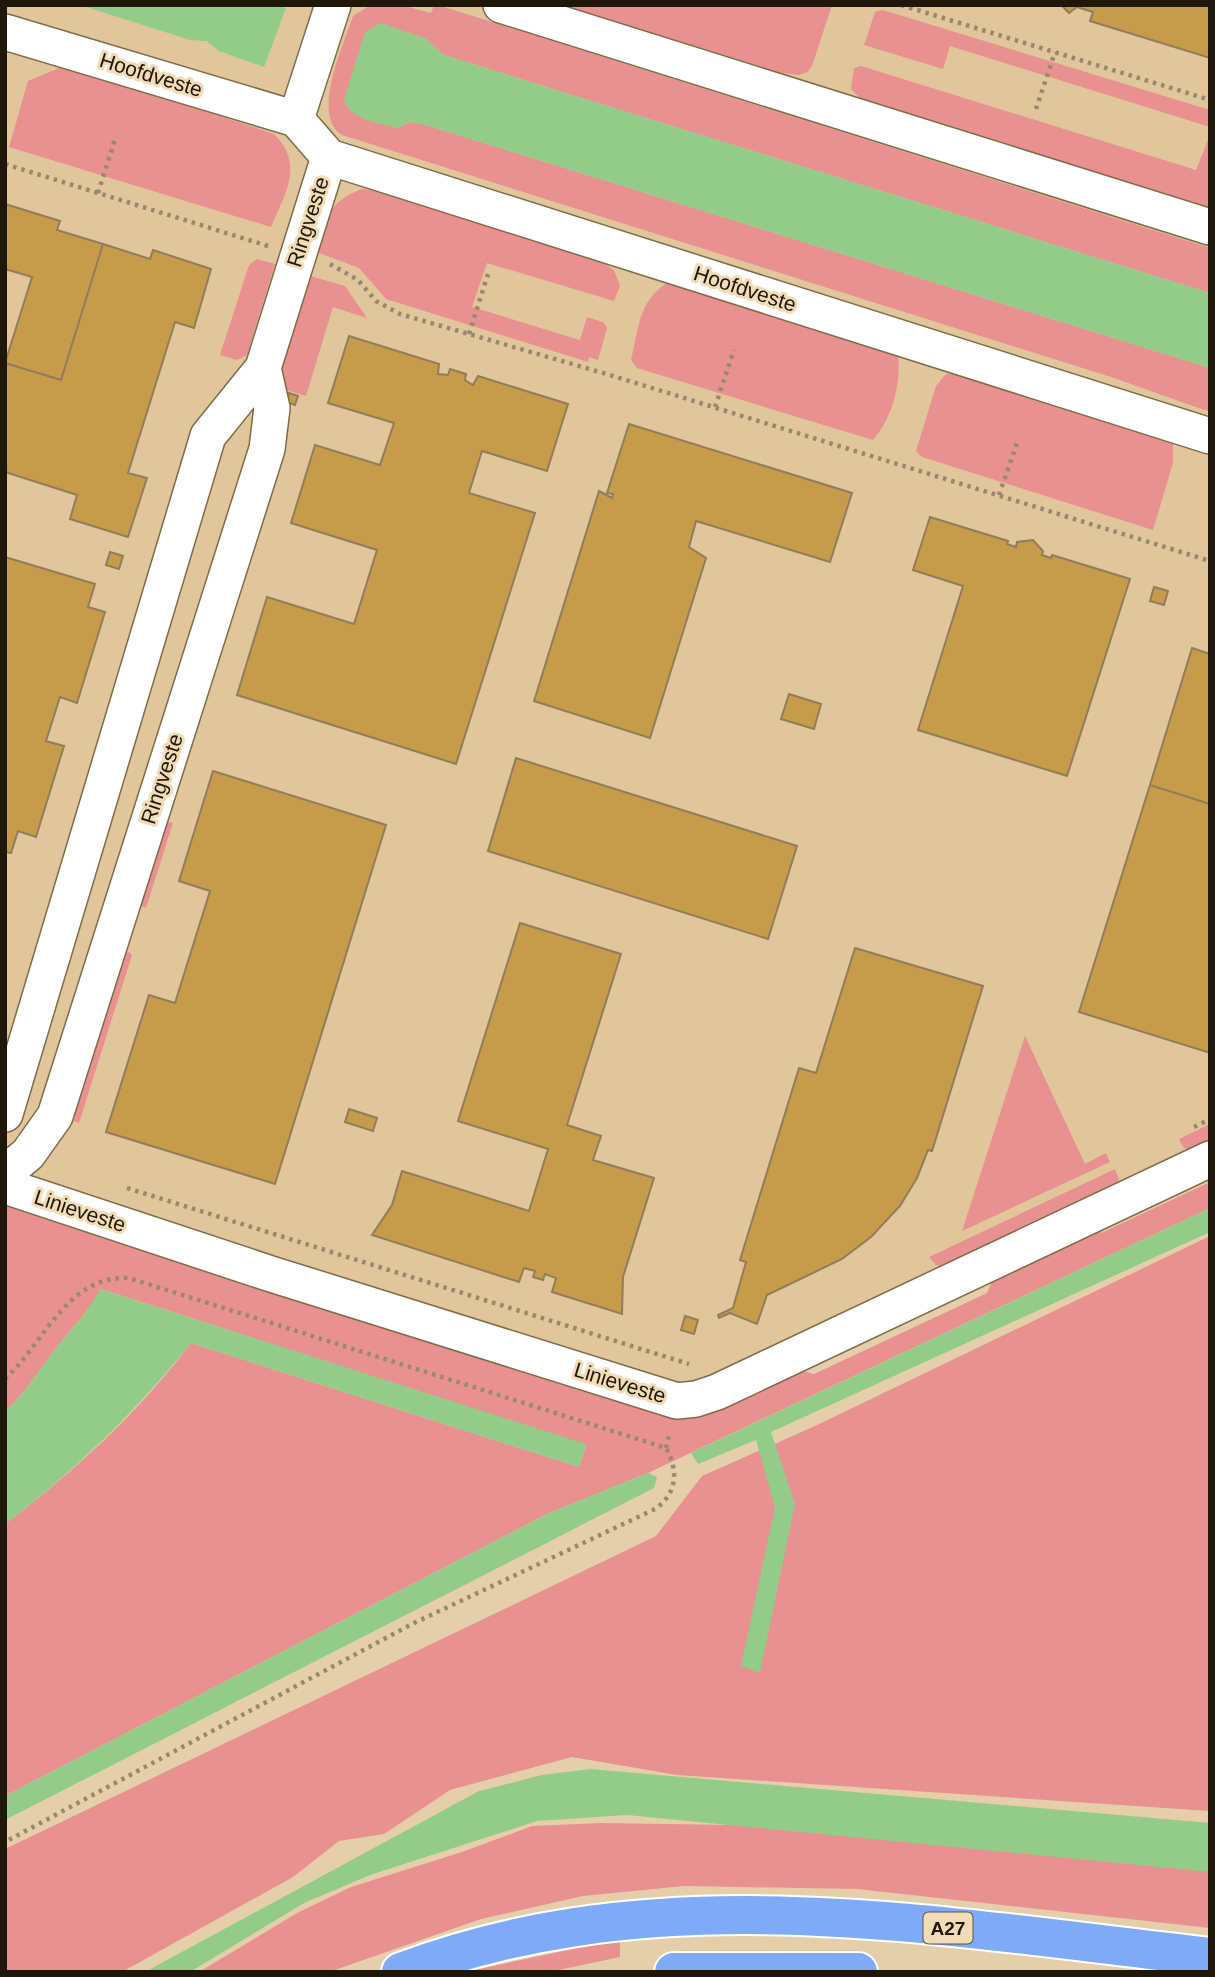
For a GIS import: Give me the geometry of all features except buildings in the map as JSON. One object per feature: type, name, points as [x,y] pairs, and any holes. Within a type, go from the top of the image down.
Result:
[{"type":"highway","name":"A27","points":[[401,1972],[489,1942],[536,1932],[586,1924],[713,1915],[849,1917],[1210,1958]]},
{"type":"highway","points":[[674,1972],[801,1969],[858,1972]]},
{"type":"street","points":[[328,157],[296,119],[332,5]]},
{"type":"street","points":[[501,5],[1210,227]]},
{"type":"street","name":"Hoofdveste","points":[[5,32],[296,119]]},
{"type":"street","name":"Hoofdveste","points":[[328,157],[1210,436]]},
{"type":"street","name":"Ringveste","points":[[5,1114],[208,436],[263,368],[328,157]]},
{"type":"street","name":"Ringveste","points":[[5,1173],[28,1154],[55,1116],[267,449],[272,408],[263,368]]},
{"type":"street","name":"Linieveste","points":[[5,1186],[271,1274],[677,1401],[717,1392],[1210,1159]]},
{"type":"path","points":[[901,5],[1210,100]]},
{"type":"path","points":[[1036,109],[1055,52]]},
{"type":"path","points":[[98,193],[116,136]]},
{"type":"path","points":[[5,164],[339,266],[358,280],[376,301],[400,314],[1210,561]]},
{"type":"path","points":[[469,334],[488,274]]},
{"type":"path","points":[[715,408],[734,350]]},
{"type":"path","points":[[999,495],[1018,440]]},
{"type":"path","points":[[1185,1131],[1210,1119]]},
{"type":"path","points":[[120,1186],[677,1361],[695,1363]]},
{"type":"path","points":[[5,1379],[76,1294],[92,1283],[113,1277],[129,1278],[666,1448],[674,1462],[675,1478],[666,1502],[654,1509],[412,1625],[5,1842]]},
{"type":"shaded area","points":[[5,5],[1210,5],[1210,1167],[678,1427],[5,1330]]},
{"type":"shaded area","points":[[80,5],[278,5],[286,8],[264,67],[219,51],[207,41],[190,40]]},
{"type":"shaded area","points":[[371,5],[401,5],[431,13],[434,5],[438,5],[1210,248],[1210,293],[444,55],[425,38],[356,115],[397,128],[410,122],[426,125],[1210,368],[1210,412],[1111,377],[342,135],[333,126],[329,112],[332,79],[353,16]]},
{"type":"shaded area","points":[[561,5],[832,5],[813,63],[808,72],[799,75],[782,73]]},
{"type":"shaded area","points":[[883,10],[1210,110],[1210,127],[950,46],[943,69],[864,45],[875,12]]},
{"type":"shaded area","points":[[380,23],[425,38],[444,55],[1210,293],[1210,368],[426,125],[410,122],[397,128],[366,120],[352,112],[344,100],[365,32]]},
{"type":"shaded area","points":[[66,65],[274,134],[289,157],[290,168],[286,191],[271,227],[9,147],[28,81]]},
{"type":"shaded area","points":[[861,66],[1196,170],[1210,135],[1210,215],[865,103],[851,89],[854,68]]},
{"type":"shaded area","points":[[362,189],[375,190],[607,261],[606,265],[614,270],[620,286],[614,301],[487,263],[472,307],[580,340],[587,317],[603,322],[607,328],[598,360],[589,357],[588,362],[386,299],[359,268],[314,251],[321,230],[335,205]]},
{"type":"shaded area","points":[[257,259],[275,264],[247,355],[237,360],[220,355],[249,265]]},
{"type":"shaded area","points":[[307,275],[345,286],[367,318],[333,307],[306,396],[286,390],[282,401],[276,376]]},
{"type":"shaded area","points":[[679,276],[898,354],[894,400],[886,421],[873,440],[637,368],[631,360],[643,310],[656,292]]},
{"type":"shaded area","points":[[964,368],[1161,428],[1173,444],[1173,463],[1153,530],[922,457],[916,451],[936,386],[945,375]]},
{"type":"shaded area","points":[[166,821],[173,823],[146,908],[140,905]]},
{"type":"shaded area","points":[[129,952],[132,955],[79,1123],[72,1120],[89,1052],[94,1053],[111,1000],[106,998],[122,953]]},
{"type":"shaded area","points":[[1025,1036],[1085,1164],[1106,1153],[1110,1162],[962,1231]]},
{"type":"shaded area","points":[[1210,1124],[1210,1144],[1192,1152],[1183,1147],[1179,1139]]},
{"type":"shaded area","points":[[1115,1169],[1119,1179],[1114,1189],[944,1268],[936,1265],[929,1257]]},
{"type":"shaded area","points":[[1210,1182],[1210,1208],[648,1473],[549,1513],[5,1796],[5,1524],[104,1440],[150,1393],[191,1343],[579,1467],[586,1445],[101,1289],[25,1390],[5,1411],[5,1205],[689,1415],[799,1370],[814,1374],[987,1293],[994,1277],[1098,1227],[1101,1233]]},
{"type":"shaded area","points":[[1210,1208],[1210,1232],[771,1432],[795,1504],[760,1673],[741,1666],[775,1507],[756,1440],[698,1464],[691,1453]]},
{"type":"shaded area","points":[[1210,1236],[1210,1811],[677,1775],[572,1757],[450,1790],[384,1834],[339,1841],[293,1877],[122,1972],[5,1972],[5,1849],[656,1536],[702,1476],[815,1426]]},
{"type":"shaded area","points":[[100,1289],[586,1444],[579,1467],[191,1343],[149,1393],[104,1439],[56,1483],[5,1524],[5,1411],[25,1390]]},
{"type":"shaded area","points":[[648,1473],[657,1477],[654,1488],[5,1820],[5,1796],[549,1513]]},
{"type":"shaded area","points":[[590,1769],[1210,1823],[1210,1872],[627,1815],[537,1821],[370,1875],[304,1903],[190,1972],[145,1972],[479,1791],[542,1775]]},
{"type":"shaded area","points":[[602,1823],[803,1826],[1210,1854],[1210,1928],[857,1889],[684,1886],[583,1896],[481,1919],[329,1972],[199,1972],[297,1913],[351,1887],[462,1852],[532,1826]]},
{"type":"shaded area","points":[[620,1939],[620,1957],[549,1972],[465,1972]]}]
